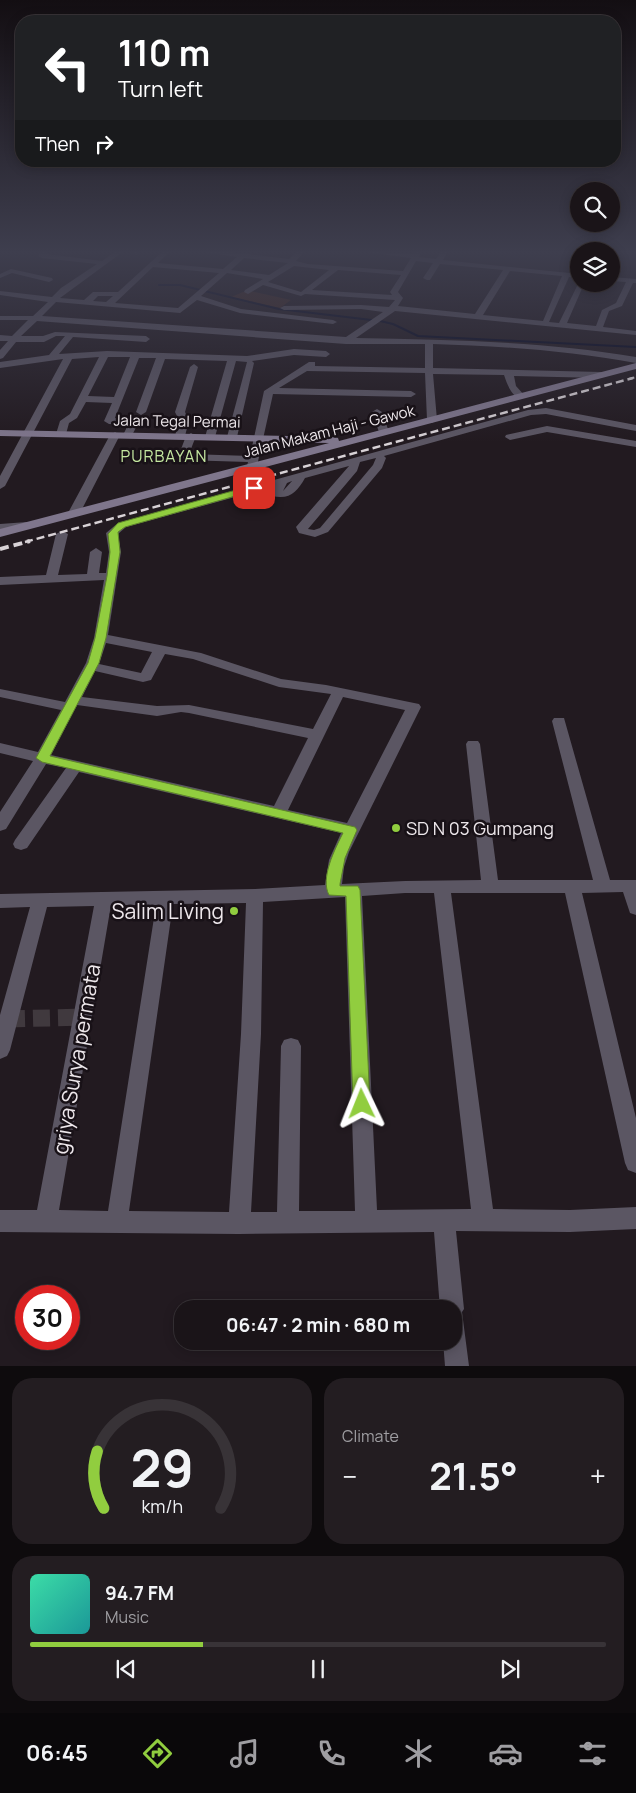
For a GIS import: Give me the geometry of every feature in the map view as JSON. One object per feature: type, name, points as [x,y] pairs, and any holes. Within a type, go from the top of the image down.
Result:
[{"type":"street","points":[[0,355],[38,315]]},
{"type":"street","points":[[128,435],[134,422],[108,421],[132,356],[146,339],[176,315]]},
{"type":"street","points":[[293,315],[310,320],[333,322]]},
{"type":"street","points":[[194,367],[180,412],[184,420],[183,457],[253,462],[269,391],[384,315]]},
{"type":"street","points":[[453,315],[636,333]]},
{"type":"street","points":[[546,320],[548,315]]},
{"type":"street","points":[[562,325],[567,315]]},
{"type":"street","points":[[599,328],[604,315]]},
{"type":"street","points":[[0,318],[430,345],[512,344],[596,353],[636,360]]},
{"type":"street","points":[[306,337],[310,331],[310,320]]},
{"type":"street","points":[[0,338],[44,339],[55,334],[71,334],[146,339]]},
{"type":"street","points":[[52,357],[71,334]]},
{"type":"street","points":[[512,344],[514,355]]},
{"type":"street","points":[[430,345],[458,349]]},
{"type":"street","points":[[430,345],[429,370],[432,420]]},
{"type":"street","points":[[0,365],[52,357],[105,354],[250,359],[294,352],[326,354]]},
{"type":"street","points":[[61,434],[65,421],[74,417],[105,354]]},
{"type":"street","points":[[0,486],[69,356]]},
{"type":"street","points":[[141,412],[160,357]]},
{"type":"street","points":[[210,437],[232,359]]},
{"type":"street","points":[[232,437],[250,363]]},
{"type":"street","name":"Jalan Makam Haji - Gawok","points":[[0,533],[253,462],[353,441],[636,366]]},
{"type":"street","points":[[306,368],[601,375]]},
{"type":"street","points":[[508,372],[512,386],[520,396]]},
{"type":"street","points":[[269,391],[411,394]]},
{"type":"street","points":[[83,399],[116,400]]},
{"type":"street","points":[[2,819],[42,758],[91,666],[101,638],[112,576],[115,552],[112,534],[122,525],[356,459],[536,412],[546,411],[636,428]]},
{"type":"street","points":[[377,412],[384,432]]},
{"type":"street","points":[[510,437],[540,430],[552,430],[636,444]]},
{"type":"street","name":"Jalan Tegal Permai","points":[[0,434],[260,437],[353,441]]},
{"type":"street","points":[[74,513],[115,435]]},
{"type":"street","points":[[356,459],[352,469],[302,527],[303,531],[315,534],[324,530],[378,466],[381,458],[378,454]]},
{"type":"street","points":[[284,479],[276,494],[284,495],[290,493],[302,474]]},
{"type":"street","points":[[0,527],[31,525]]},
{"type":"street","points":[[51,578],[62,534]]},
{"type":"street","points":[[92,577],[96,552]]},
{"type":"street","points":[[0,581],[112,576]]},
{"type":"street","points":[[101,638],[196,656],[279,683],[339,692],[414,707],[351,830],[334,871],[344,891],[366,1221]]},
{"type":"street","points":[[91,666],[143,678],[146,676],[161,648]]},
{"type":"street","points":[[278,814],[339,692]]},
{"type":"street","points":[[0,693],[70,703],[157,711],[189,709],[317,735]]},
{"type":"street","points":[[559,721],[603,886]]},
{"type":"street","points":[[472,744],[490,886]]},
{"type":"street","points":[[0,748],[351,830]]},
{"type":"street","points":[[21,844],[75,766]]},
{"type":"street","points":[[572,886],[636,1162]]},
{"type":"street","points":[[0,901],[255,896],[442,887],[633,886],[636,908]]},
{"type":"street","points":[[442,887],[484,1220]]},
{"type":"street","points":[[239,1223],[251,1034],[255,896]]},
{"type":"street","name":"griya Surya permata","points":[[46,1221],[104,898]]},
{"type":"street","points":[[118,1221],[165,898]]},
{"type":"street","points":[[0,1050],[4,1019],[40,901]]},
{"type":"street","points":[[288,1221],[291,1046]]},
{"type":"street","points":[[0,1221],[239,1223],[444,1220],[570,1221],[636,1218]]},
{"type":"street","points":[[444,1220],[451,1300]]},
{"type":"street","points":[[455,1350],[457,1366]]},
{"type":"waterway","points":[[327,315],[393,324],[418,336],[636,347]]},
{"type":"tunnel","points":[[8,1019],[83,1017]]},
{"type":"railway","points":[[629,379],[636,377]]},
{"type":"railway","points":[[25,542],[633,378]]},
{"type":"railway","points":[[0,549],[30,541]]},
{"type":"place","name":"SD N 03 Gumpang","points":[[396,828]]},
{"type":"place","name":"Salim Living","points":[[234,911]]},
{"type":"district","name":"PURBAYAN","points":[[164,456]]},
{"type":"route","points":[[254,488],[116,528],[112,534],[115,552],[112,576],[101,638],[93,663],[42,758],[351,830],[338,858],[333,884],[334,891],[353,890],[362,1104]]}]
